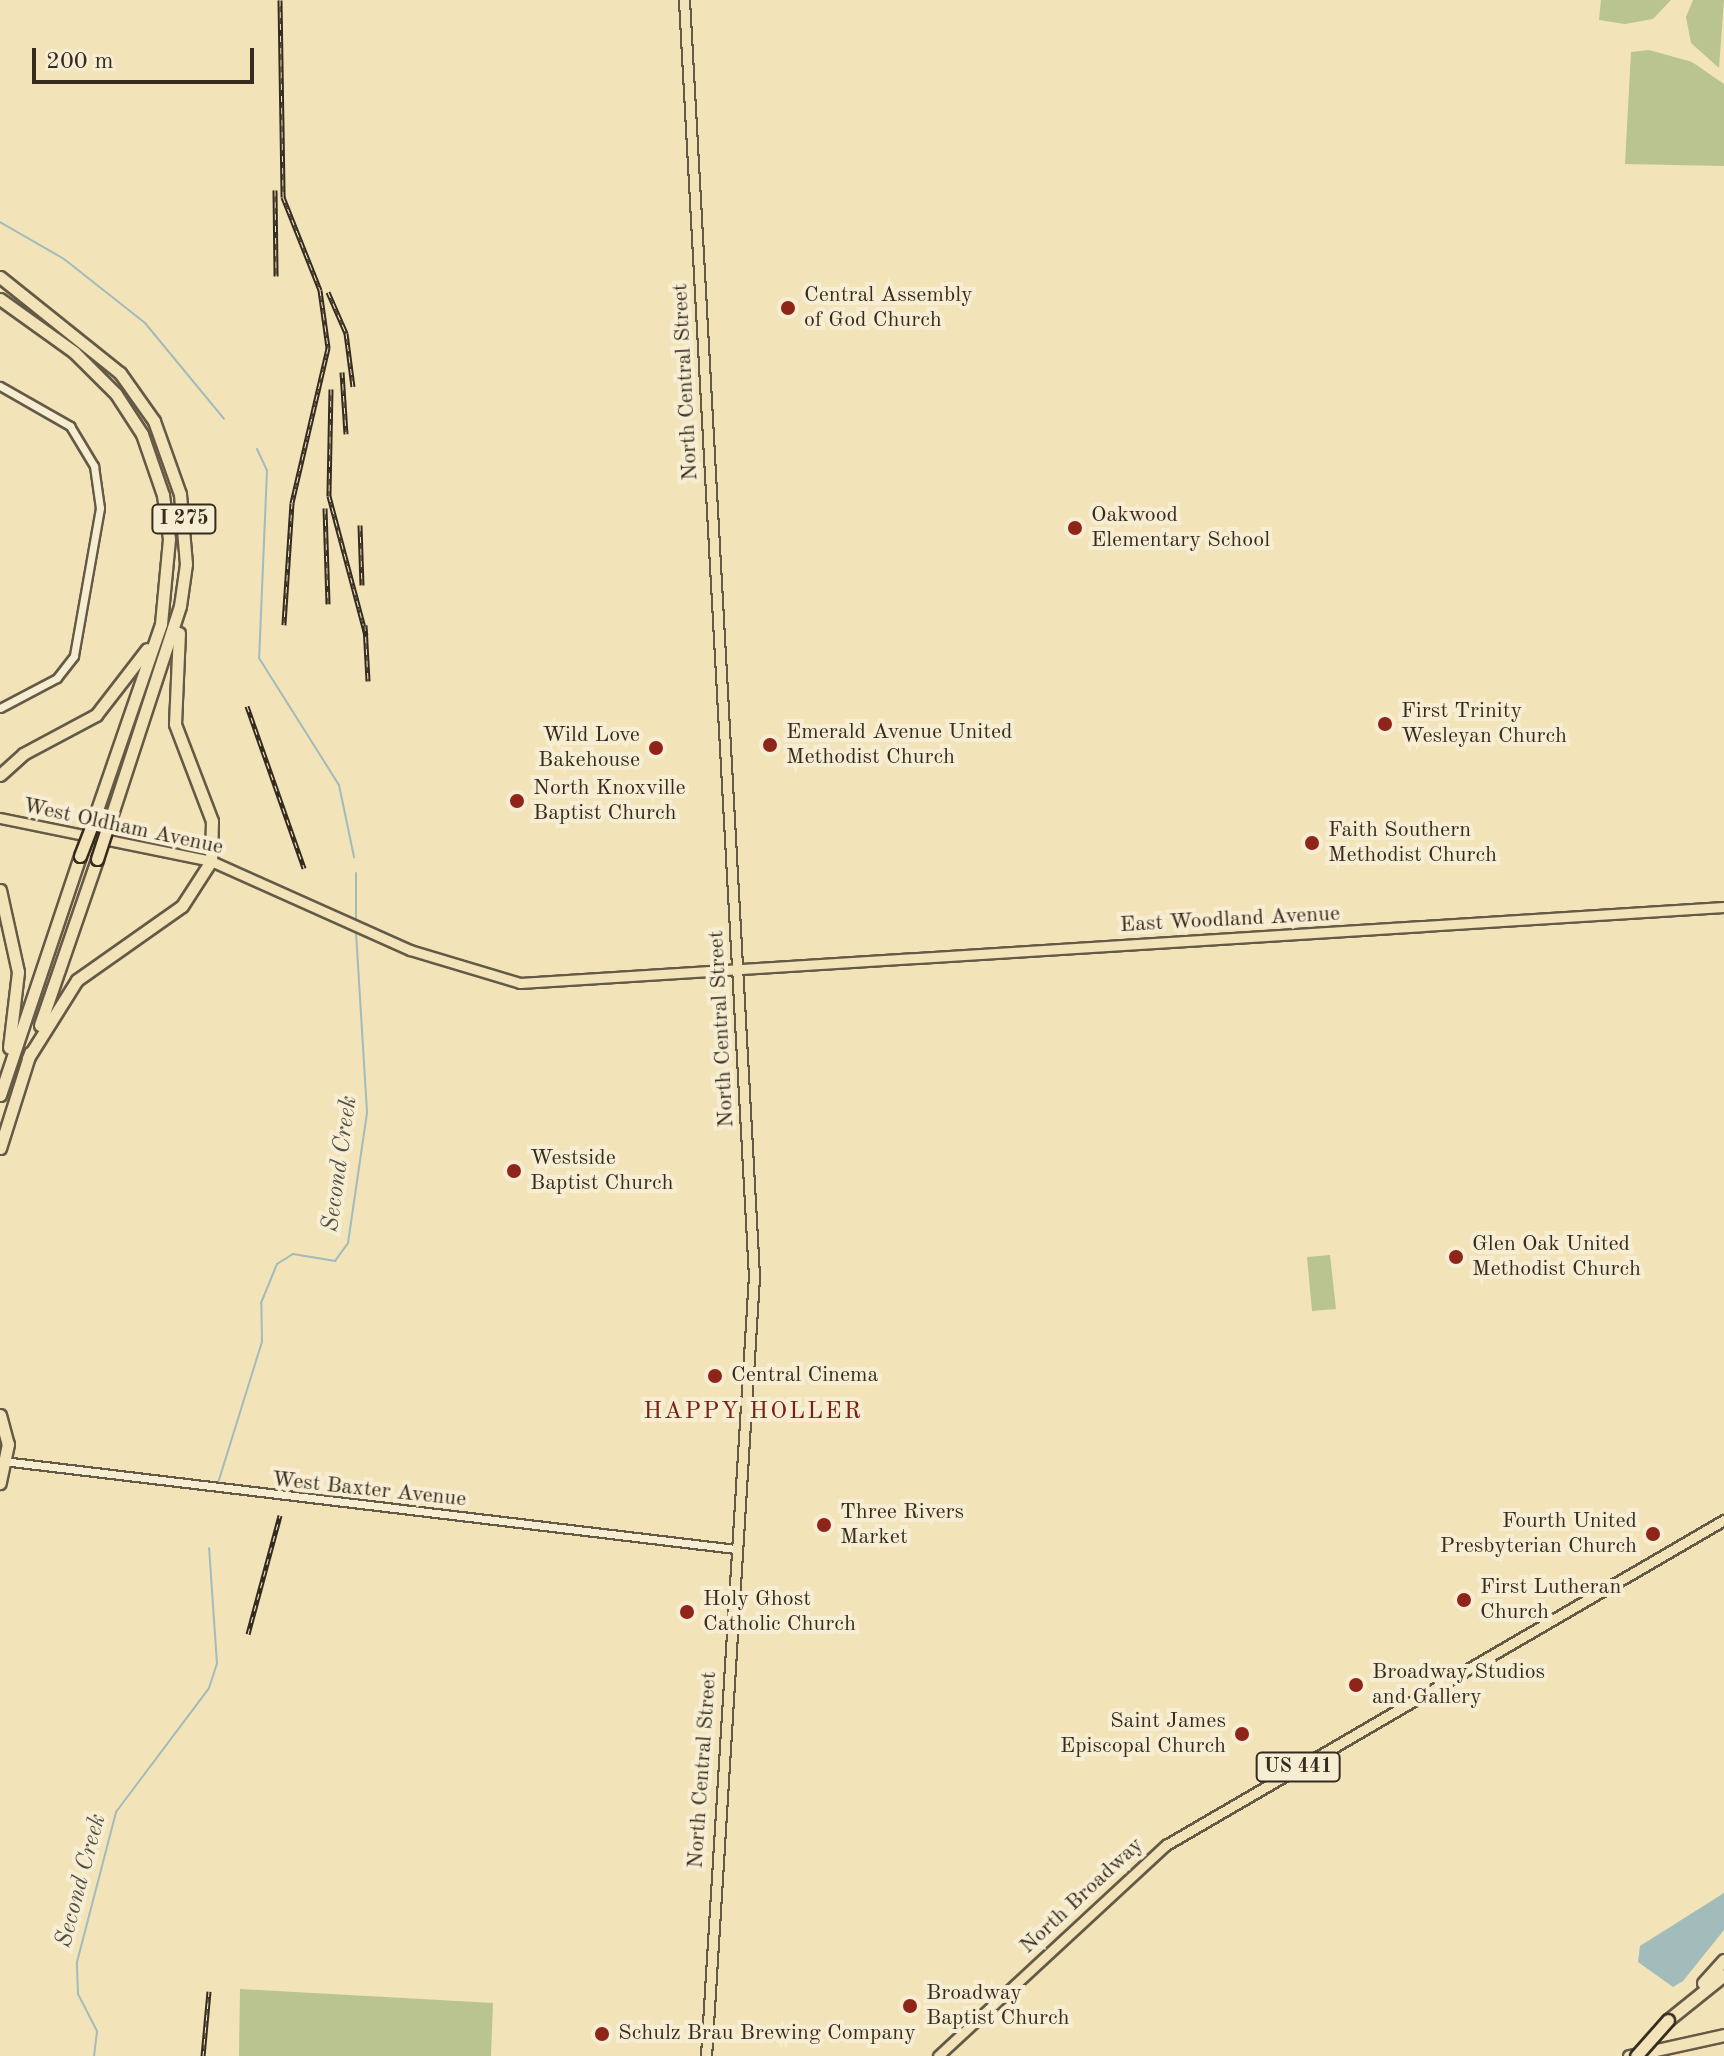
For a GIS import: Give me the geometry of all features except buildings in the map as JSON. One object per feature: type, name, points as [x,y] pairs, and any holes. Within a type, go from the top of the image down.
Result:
[{"type":"highway","name":"I 275","points":[[0,277],[100,352],[154,421],[186,532],[180,606],[0,1148]]},
{"type":"highway","name":"I 275","points":[[0,299],[97,373],[142,434],[169,539],[161,624],[2,1090]]},
{"type":"highway","points":[[28,1058],[77,980],[182,906],[211,861],[212,821],[175,724],[180,606]]},
{"type":"highway","points":[[0,775],[23,754],[96,715],[161,624]]},
{"type":"highway","points":[[0,890],[18,972],[2,1090]]},
{"type":"highway","points":[[0,1415],[4,1461],[0,1483]]},
{"type":"highway","points":[[1636,2056],[1724,1960]]},
{"type":"highway","points":[[1687,2000],[1724,1975]]},
{"type":"highway","points":[[1629,2056],[1724,2035]]},
{"type":"main road","name":"North Central Street","points":[[684,0],[754,1276],[706,2056]]},
{"type":"main road","name":"West Oldham Avenue","points":[[0,818],[211,861],[410,950]]},
{"type":"main road","name":"East Woodland Avenue","points":[[410,950],[520,983],[1724,907]]},
{"type":"main road","name":"North Broadway","points":[[938,2056],[1166,1845],[1724,1520]]},
{"type":"street","points":[[0,386],[70,426],[94,466],[100,508],[74,656],[57,678],[0,708]]},
{"type":"street","name":"West Baxter Avenue","points":[[4,1461],[736,1549]]},
{"type":"green space","points":[[1601,0],[1671,0],[1653,19],[1625,24],[1599,20]]},
{"type":"green space","points":[[1693,0],[1724,0],[1719,68],[1691,43],[1686,17]]},
{"type":"green space","points":[[1649,50],[1692,62],[1724,84],[1724,166],[1625,164],[1631,52]]},
{"type":"green space","points":[[1330,1255],[1336,1309],[1312,1311],[1307,1257]]},
{"type":"green space","points":[[240,1989],[493,2003],[491,2056],[239,2056]]},
{"type":"water","points":[[1724,1893],[1724,1930],[1683,1981],[1673,1987],[1638,1962],[1640,1946]]},
{"type":"waterway","name":"Second Creek","points":[[0,222],[64,259],[145,323],[224,419]]},
{"type":"waterway","name":"Second Creek","points":[[257,449],[267,470],[259,658],[339,785],[354,857]]},
{"type":"waterway","name":"Second Creek","points":[[356,873],[356,924]]},
{"type":"waterway","name":"Second Creek","points":[[218,1483],[262,1342],[261,1303],[277,1264],[293,1254],[335,1261],[348,1243],[367,1112],[356,930]]},
{"type":"waterway","name":"Second Creek","points":[[94,2056],[97,2031],[78,1994],[77,1962],[116,1812],[209,1688],[217,1664],[209,1548]]},
{"type":"railway","points":[[280,0],[283,197],[320,290],[328,348],[292,503],[284,625]]},
{"type":"railway","points":[[275,190],[276,276]]},
{"type":"railway","points":[[328,292],[346,333],[353,387]]},
{"type":"railway","points":[[342,372],[346,434]]},
{"type":"railway","points":[[331,389],[329,496],[366,635]]},
{"type":"railway","points":[[325,508],[328,604]]},
{"type":"railway","points":[[360,525],[362,585]]},
{"type":"railway","points":[[365,625],[368,681]]},
{"type":"railway","points":[[247,706],[304,868]]},
{"type":"railway","points":[[248,1634],[280,1515]]},
{"type":"railway","points":[[203,2056],[209,1991]]},
{"type":"place","name":"Central Assembly of God Church","points":[[788,308]]},
{"type":"place","name":"Oakwood Elementary School","points":[[1075,528]]},
{"type":"place","name":"First Trinity Wesleyan Church","points":[[1385,724]]},
{"type":"place","name":"Emerald Avenue United Methodist Church","points":[[770,745]]},
{"type":"place","name":"Wild Love Bakehouse","points":[[656,748]]},
{"type":"place","name":"North Knoxville Baptist Church","points":[[517,801]]},
{"type":"place","name":"Faith Southern Methodist Church","points":[[1312,843]]},
{"type":"place","name":"Westside Baptist Church","points":[[514,1171]]},
{"type":"place","name":"Glen Oak United Methodist Church","points":[[1456,1257]]},
{"type":"place","name":"Central Cinema","points":[[715,1376]]},
{"type":"place","name":"Three Rivers Market","points":[[824,1525]]},
{"type":"place","name":"Fourth United Presbyterian Church","points":[[1653,1534]]},
{"type":"place","name":"First Lutheran Church","points":[[1464,1600]]},
{"type":"place","name":"Holy Ghost Catholic Church","points":[[687,1612]]},
{"type":"place","name":"Broadway Studios and Gallery","points":[[1356,1685]]},
{"type":"place","name":"Saint James Episcopal Church","points":[[1242,1734]]},
{"type":"place","name":"Broadway Baptist Church","points":[[910,2006]]},
{"type":"place","name":"Schulz Brau Brewing Company","points":[[602,2034]]},
{"type":"district","name":"HAPPY HOLLER","points":[[753,1413]]}]
